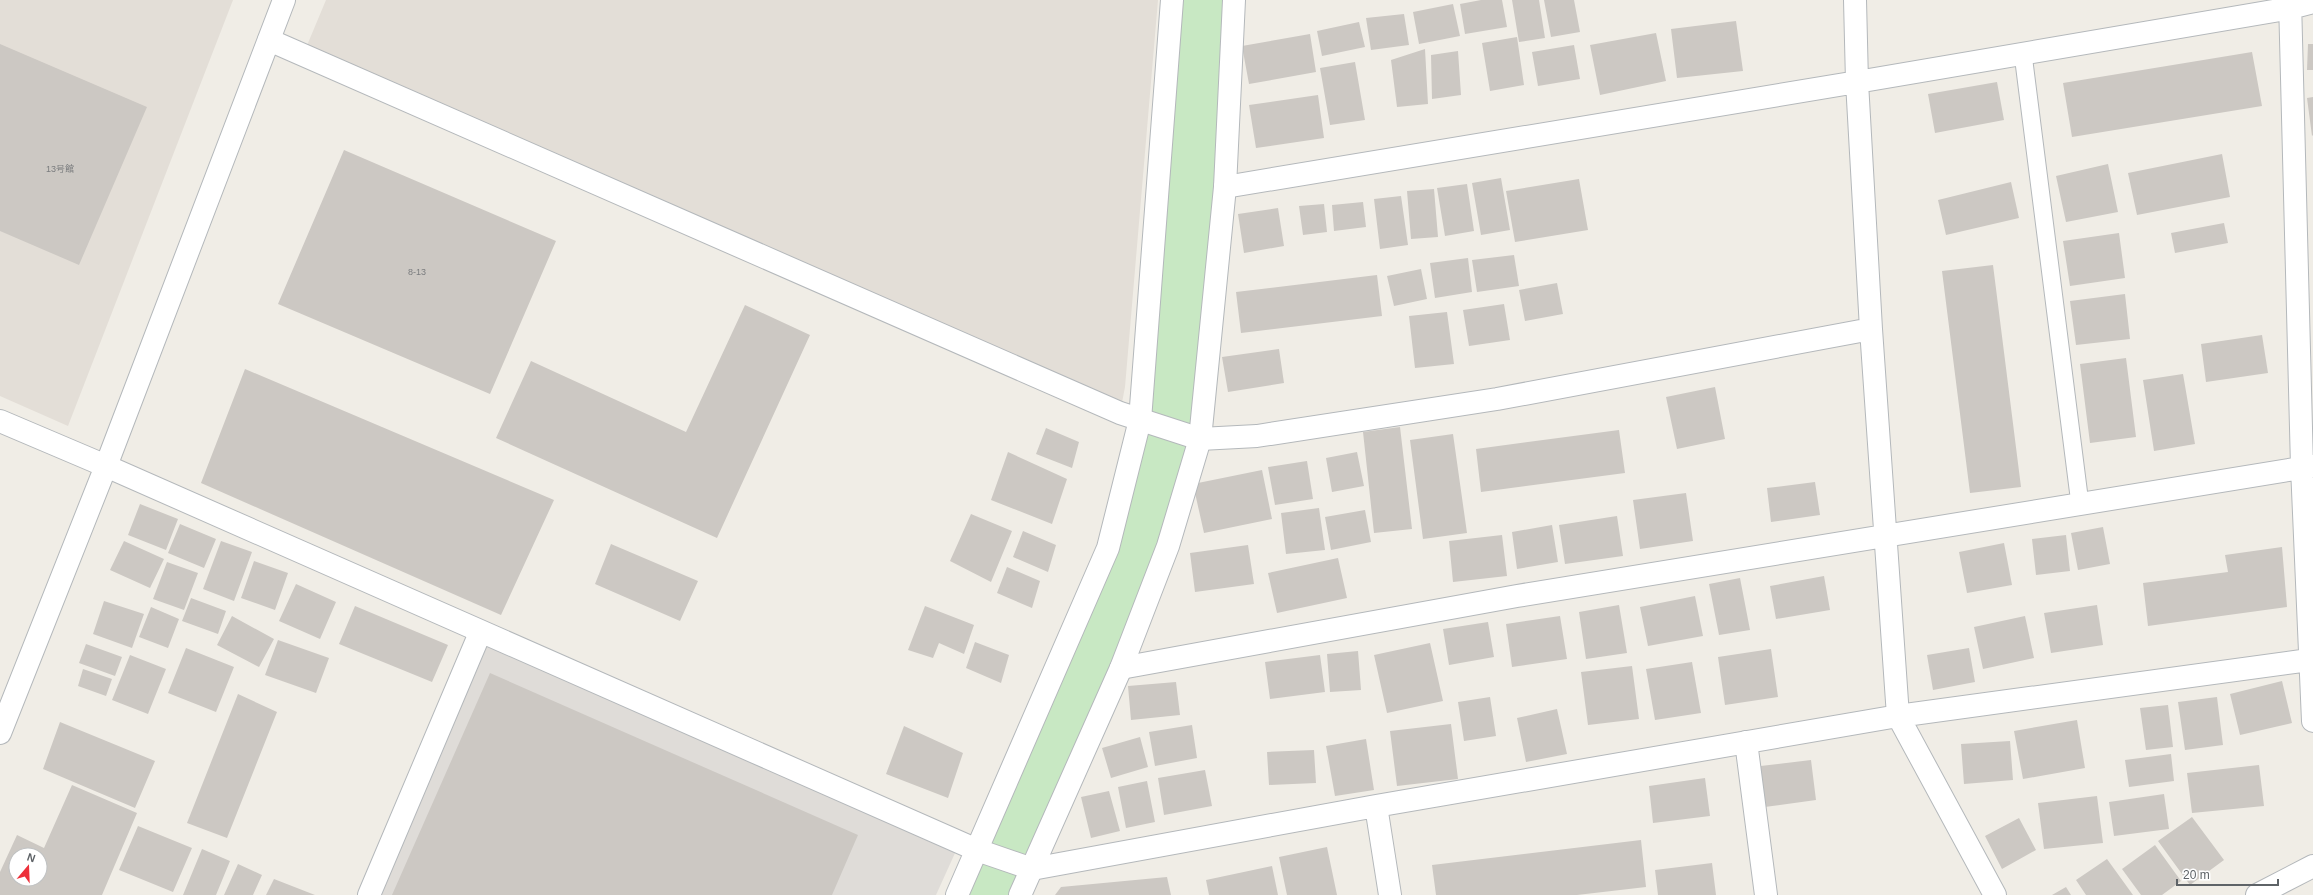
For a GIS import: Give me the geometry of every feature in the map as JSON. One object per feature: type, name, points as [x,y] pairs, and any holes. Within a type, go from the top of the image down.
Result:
[{"type":"street","points":[[0,733],[6,699],[106,466],[284,0]]},
{"type":"street","points":[[957,895],[1108,548],[1140,420],[1172,0]]},
{"type":"street","points":[[1020,895],[1121,668],[1168,546],[1200,439],[1225,187],[1234,0]]},
{"type":"street","points":[[1855,0],[1857,82],[1871,329],[1884,535],[1898,716],[1995,895]]},
{"type":"street","points":[[1225,187],[2023,54],[2290,4],[2313,2]]},
{"type":"street","points":[[2290,4],[2308,466],[2309,660],[2313,721]]},
{"type":"street","points":[[269,40],[1140,420],[1200,439],[1257,436],[1497,399],[1871,329]]},
{"type":"street","points":[[0,421],[106,466],[480,633],[977,850],[1032,869],[1376,806],[1898,716],[2309,660]]},
{"type":"street","points":[[1121,668],[1517,596],[2308,466]]},
{"type":"street","points":[[369,895],[480,633]]},
{"type":"street","points":[[1746,742],[1766,895]]},
{"type":"street","points":[[1376,806],[1390,895]]},
{"type":"street","points":[[2257,895],[2313,866]]},
{"type":"lane","points":[[2023,54],[2080,504]]},
{"type":"shaded area","points":[[0,0],[233,0],[68,426],[0,396]]},
{"type":"shaded area","points":[[326,0],[1158,0],[1125,387],[1120,413],[303,55]]},
{"type":"shaded area","points":[[480,633],[960,842],[936,895],[369,895]]},
{"type":"green space","points":[[1172,0],[1234,0],[1200,439],[1020,895],[957,895],[1065,650],[1140,420]]},
{"type":"building","points":[[1481,0],[1502,0],[1507,27],[1465,34],[1460,4]]},
{"type":"building","points":[[1512,0],[1539,0],[1545,38],[1519,42]]},
{"type":"building","points":[[1544,0],[1574,0],[1580,32],[1551,37]]},
{"type":"building","points":[[1453,4],[1460,36],[1419,44],[1413,12]]},
{"type":"building","points":[[1404,14],[1409,45],[1371,50],[1366,18]]},
{"type":"building","points":[[1736,21],[1743,71],[1677,78],[1671,29]]},
{"type":"building","points":[[1359,22],[1365,47],[1322,56],[1317,31]]},
{"type":"building","points":[[1656,33],[1666,81],[1600,95],[1590,45]]},
{"type":"building","points":[[1310,34],[1316,72],[1249,84],[1242,46]]},
{"type":"building","points":[[1517,37],[1524,85],[1490,91],[1482,43]]},
{"type":"building","points":[[0,44],[147,107],[79,265],[0,231]]},
{"type":"building","points":[[2308,44],[2313,44],[2313,70],[2307,70]]},
{"type":"building","points":[[1574,45],[1580,79],[1538,86],[1532,52]]},
{"type":"building","points":[[1425,49],[1428,104],[1397,107],[1391,60]]},
{"type":"building","points":[[1458,51],[1461,95],[1432,99],[1431,55]]},
{"type":"building","points":[[2252,52],[2262,106],[2072,137],[2063,83]]},
{"type":"building","points":[[1355,62],[1365,120],[1330,125],[1320,68]]},
{"type":"building","points":[[1997,82],[2004,120],[1935,133],[1928,94]]},
{"type":"building","points":[[1318,95],[1324,138],[1256,148],[1249,105]]},
{"type":"building","points":[[2313,97],[2313,135],[2312,136],[2307,98]]},
{"type":"building","points":[[344,150],[556,241],[490,394],[278,304]]},
{"type":"building","points":[[2222,154],[2230,197],[2137,215],[2128,173]]},
{"type":"building","points":[[2108,164],[2118,212],[2066,222],[2056,176]]},
{"type":"building","points":[[1501,178],[1510,230],[1481,235],[1472,183]]},
{"type":"building","points":[[1579,179],[1588,230],[1515,242],[1506,191]]},
{"type":"building","points":[[2011,182],[2019,218],[1946,235],[1938,200]]},
{"type":"building","points":[[1467,184],[1474,231],[1445,236],[1437,188]]},
{"type":"building","points":[[1434,189],[1438,237],[1411,239],[1407,191]]},
{"type":"building","points":[[1401,196],[1408,245],[1380,249],[1374,199]]},
{"type":"building","points":[[1363,202],[1366,227],[1334,231],[1332,205]]},
{"type":"building","points":[[1324,204],[1327,232],[1303,235],[1299,206]]},
{"type":"building","points":[[1278,208],[1284,246],[1244,253],[1238,214]]},
{"type":"building","points":[[2224,223],[2228,243],[2175,253],[2171,233]]},
{"type":"building","points":[[2119,233],[2125,278],[2070,286],[2063,241]]},
{"type":"building","points":[[1514,255],[1519,286],[1477,292],[1472,260]]},
{"type":"building","points":[[1468,258],[1472,292],[1435,298],[1430,263]]},
{"type":"building","points":[[1993,265],[2021,487],[1970,493],[1942,271]]},
{"type":"building","points":[[1421,269],[1427,299],[1394,306],[1387,276]]},
{"type":"building","points":[[1377,275],[1382,316],[1241,333],[1236,292]]},
{"type":"building","points":[[1557,283],[1563,314],[1525,321],[1519,290]]},
{"type":"building","points":[[2125,294],[2130,339],[2076,345],[2070,301]]},
{"type":"building","points":[[1504,304],[1510,340],[1469,346],[1463,310]]},
{"type":"building","points":[[745,305],[810,335],[717,538],[496,438],[531,361],[686,432]]},
{"type":"building","points":[[1447,312],[1454,364],[1415,368],[1409,316]]},
{"type":"building","points":[[2262,335],[2268,373],[2206,382],[2201,344]]},
{"type":"building","points":[[1279,349],[1284,383],[1228,392],[1222,357]]},
{"type":"building","points":[[2126,358],[2136,437],[2090,443],[2080,364]]},
{"type":"building","points":[[245,369],[554,500],[501,615],[201,483]]},
{"type":"building","points":[[2183,374],[2195,444],[2154,451],[2143,380]]},
{"type":"building","points":[[1715,387],[1725,439],[1677,449],[1666,397]]},
{"type":"building","points":[[1400,427],[1412,529],[1374,533],[1363,432]]},
{"type":"building","points":[[1046,428],[1079,442],[1072,468],[1036,454]]},
{"type":"building","points":[[1619,430],[1625,473],[1481,492],[1476,449]]},
{"type":"building","points":[[1453,434],[1467,533],[1423,539],[1410,440]]},
{"type":"building","points":[[1008,452],[1067,479],[1052,524],[991,500]]},
{"type":"building","points":[[1357,452],[1364,486],[1332,492],[1326,458]]},
{"type":"building","points":[[1307,461],[1313,499],[1275,505],[1268,467]]},
{"type":"building","points":[[1262,470],[1272,519],[1204,533],[1193,484]]},
{"type":"building","points":[[1815,482],[1820,515],[1771,522],[1767,488]]},
{"type":"building","points":[[1686,493],[1693,541],[1640,549],[1633,500]]},
{"type":"building","points":[[140,504],[178,519],[166,550],[128,535]]},
{"type":"building","points":[[1319,508],[1325,550],[1286,554],[1281,513]]},
{"type":"building","points":[[1365,510],[1371,542],[1331,550],[1325,517]]},
{"type":"building","points":[[971,514],[1012,531],[991,582],[950,561]]},
{"type":"building","points":[[1617,516],[1623,556],[1565,564],[1559,525]]},
{"type":"building","points":[[180,524],[216,539],[204,568],[168,553]]},
{"type":"building","points":[[1552,525],[1558,562],[1517,569],[1512,532]]},
{"type":"building","points":[[2103,527],[2110,564],[2078,570],[2071,533]]},
{"type":"building","points":[[1023,531],[1056,545],[1048,572],[1013,557]]},
{"type":"building","points":[[1502,535],[1507,576],[1453,582],[1449,541]]},
{"type":"building","points":[[2066,535],[2070,571],[2036,575],[2032,539]]},
{"type":"building","points":[[124,541],[164,559],[150,588],[110,570]]},
{"type":"building","points":[[221,541],[252,552],[234,601],[203,589]]},
{"type":"building","points":[[2004,543],[2012,585],[1967,593],[1959,552]]},
{"type":"building","points":[[611,544],[698,581],[680,621],[595,584]]},
{"type":"building","points":[[1248,545],[1254,584],[1195,592],[1190,553]]},
{"type":"building","points":[[2282,547],[2287,607],[2148,626],[2143,583],[2228,572],[2225,555]]},
{"type":"building","points":[[1338,558],[1347,598],[1277,613],[1268,573]]},
{"type":"building","points":[[254,561],[288,573],[275,610],[241,598]]},
{"type":"building","points":[[167,562],[198,573],[184,610],[153,599]]},
{"type":"building","points":[[1007,567],[1040,581],[1032,608],[997,593]]},
{"type":"building","points":[[1824,576],[1830,610],[1776,619],[1770,586]]},
{"type":"building","points":[[1740,578],[1750,630],[1719,635],[1709,584]]},
{"type":"building","points":[[296,584],[336,602],[320,639],[279,621]]},
{"type":"building","points":[[1695,596],[1703,636],[1648,646],[1640,607]]},
{"type":"building","points":[[191,598],[226,611],[218,634],[182,621]]},
{"type":"building","points":[[104,601],[144,614],[132,648],[93,634]]},
{"type":"building","points":[[1619,605],[1627,653],[1586,659],[1579,612]]},
{"type":"building","points":[[2097,605],[2103,645],[2051,653],[2044,613]]},
{"type":"building","points":[[355,606],[448,645],[432,682],[339,644]]},
{"type":"building","points":[[925,606],[974,625],[964,654],[939,643],[933,658],[908,650]]},
{"type":"building","points":[[151,607],[179,619],[168,648],[139,637]]},
{"type":"building","points":[[232,616],[274,639],[259,667],[217,645]]},
{"type":"building","points":[[1560,616],[1567,659],[1512,667],[1506,624]]},
{"type":"building","points":[[2025,616],[2034,658],[1983,669],[1974,627]]},
{"type":"building","points":[[1488,622],[1494,657],[1449,665],[1443,629]]},
{"type":"building","points":[[278,640],[329,658],[316,693],[265,675]]},
{"type":"building","points":[[975,642],[1009,655],[1001,683],[966,668]]},
{"type":"building","points":[[1430,643],[1443,701],[1387,713],[1374,655]]},
{"type":"building","points":[[86,644],[122,657],[115,676],[79,663]]},
{"type":"building","points":[[186,648],[234,667],[216,712],[168,693]]},
{"type":"building","points":[[1969,648],[1975,682],[1933,690],[1927,655]]},
{"type":"building","points":[[1771,649],[1778,697],[1725,705],[1718,657]]},
{"type":"building","points":[[1358,651],[1361,690],[1330,692],[1327,654]]},
{"type":"building","points":[[130,655],[166,669],[148,714],[112,700]]},
{"type":"building","points":[[1320,655],[1325,692],[1270,699],[1265,662]]},
{"type":"building","points":[[1692,662],[1701,713],[1655,720],[1646,669]]},
{"type":"building","points":[[1632,666],[1639,719],[1588,725],[1581,672]]},
{"type":"building","points":[[83,669],[112,679],[106,696],[78,686]]},
{"type":"building","points":[[490,673],[858,835],[832,895],[392,895]]},
{"type":"building","points":[[2282,681],[2292,723],[2240,735],[2230,694]]},
{"type":"building","points":[[1176,682],[1180,715],[1131,720],[1128,686]]},
{"type":"building","points":[[238,694],[277,712],[227,838],[187,823]]},
{"type":"building","points":[[1490,697],[1496,736],[1464,741],[1458,702]]},
{"type":"building","points":[[2217,697],[2223,745],[2185,750],[2178,702]]},
{"type":"building","points":[[2168,705],[2173,747],[2146,750],[2140,708]]},
{"type":"building","points":[[1557,709],[1567,754],[1526,762],[1517,718]]},
{"type":"building","points":[[2077,720],[2085,768],[2023,779],[2014,731]]},
{"type":"building","points":[[60,722],[155,761],[135,808],[43,769]]},
{"type":"building","points":[[1451,724],[1458,779],[1397,786],[1390,731]]},
{"type":"building","points":[[1192,725],[1197,758],[1155,766],[1149,732]]},
{"type":"building","points":[[904,726],[963,753],[948,798],[886,774]]},
{"type":"building","points":[[1140,737],[1148,767],[1111,778],[1102,748]]},
{"type":"building","points":[[1366,739],[1374,790],[1335,796],[1326,746]]},
{"type":"building","points":[[2010,741],[2013,780],[1964,784],[1961,744]]},
{"type":"building","points":[[1314,750],[1316,783],[1269,785],[1267,752]]},
{"type":"building","points":[[2171,754],[2174,781],[2129,787],[2125,760]]},
{"type":"building","points":[[1811,760],[1816,800],[1757,808],[1752,767]]},
{"type":"building","points":[[2259,765],[2264,806],[2192,813],[2187,773]]},
{"type":"building","points":[[1205,770],[1212,806],[1164,815],[1158,778]]},
{"type":"building","points":[[1705,778],[1710,816],[1653,823],[1649,786]]},
{"type":"building","points":[[1147,781],[1155,822],[1126,828],[1118,787]]},
{"type":"building","points":[[72,785],[137,813],[102,895],[0,895],[0,872],[8,855],[8,887],[48,887],[48,847],[44,847]]},
{"type":"building","points":[[1109,791],[1120,831],[1091,838],[1081,797]]},
{"type":"building","points":[[2164,794],[2169,829],[2114,836],[2109,802]]},
{"type":"building","points":[[2097,796],[2103,843],[2044,849],[2038,803]]},
{"type":"building","points":[[2192,817],[2224,860],[2190,885],[2158,841]]},
{"type":"building","points":[[2019,818],[2036,850],[2002,869],[1985,836]]},
{"type":"building","points":[[138,826],[192,848],[173,892],[119,870]]},
{"type":"building","points":[[17,835],[42,847],[11,847]]},
{"type":"building","points":[[1641,840],[1646,887],[1577,895],[1436,895],[1432,865]]},
{"type":"building","points":[[2155,845],[2181,881],[2162,895],[2141,895],[2122,869]]},
{"type":"building","points":[[1327,847],[1337,895],[1287,895],[1279,857]]},
{"type":"building","points":[[202,849],[230,861],[216,895],[183,895]]},
{"type":"building","points":[[2107,859],[2133,895],[2086,895],[2076,880]]},
{"type":"building","points":[[1712,863],[1716,895],[1658,895],[1655,870]]},
{"type":"building","points":[[238,864],[262,875],[253,895],[224,895]]},
{"type":"building","points":[[1272,866],[1278,895],[1209,895],[1206,880]]},
{"type":"building","points":[[1167,877],[1171,895],[1055,895],[1061,887]]},
{"type":"building","points":[[274,879],[315,895],[266,895]]},
{"type":"building","points":[[2066,887],[2071,895],[2052,895]]}]
